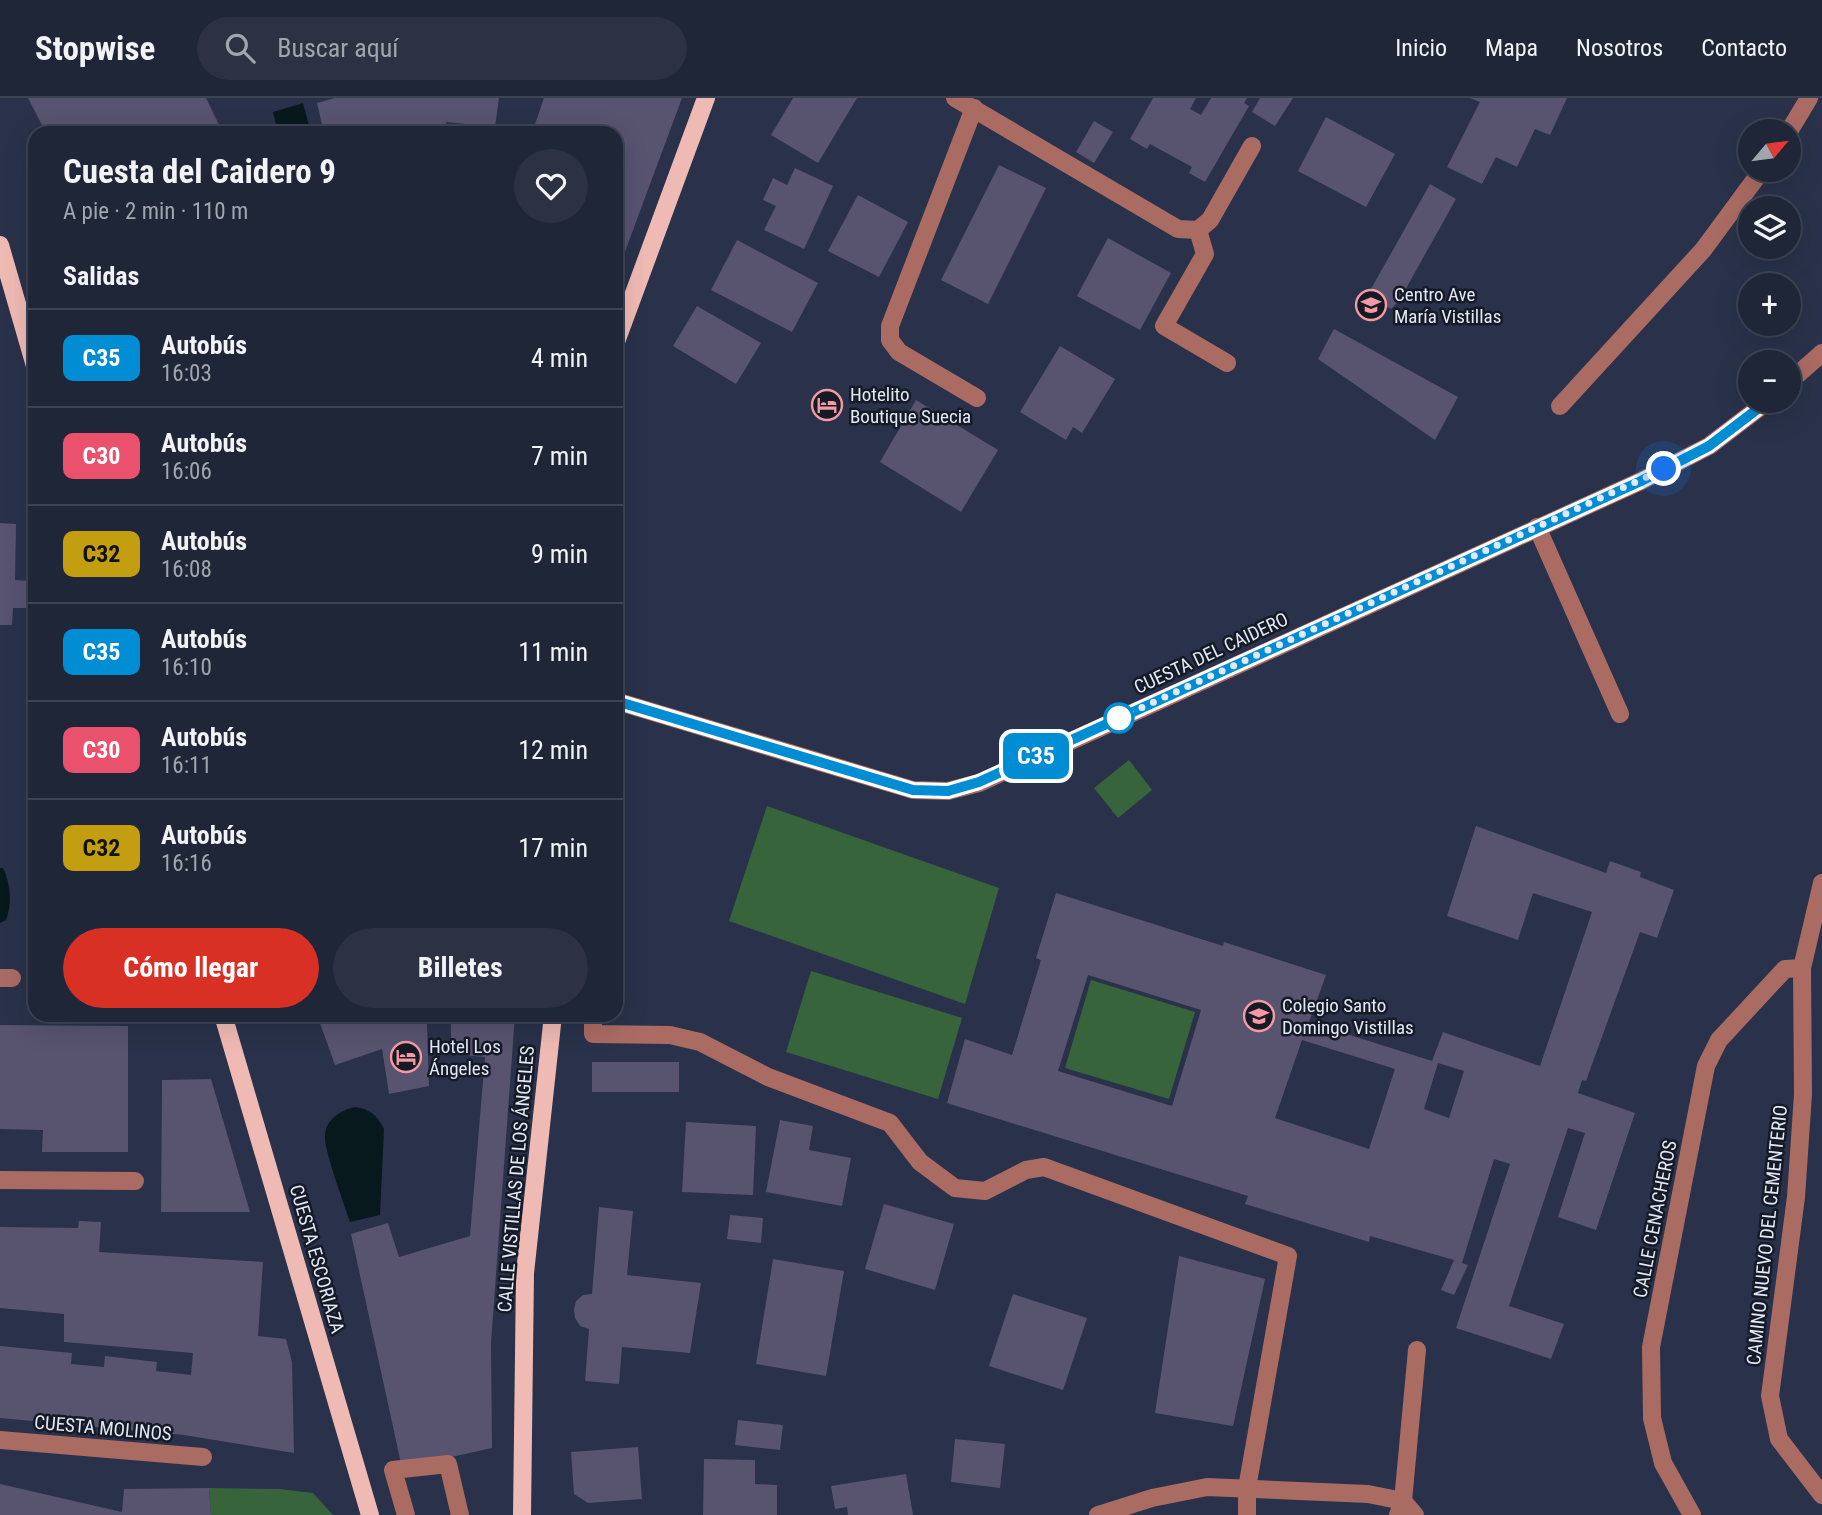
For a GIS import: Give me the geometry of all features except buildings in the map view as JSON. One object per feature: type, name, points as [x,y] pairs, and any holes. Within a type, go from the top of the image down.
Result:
[{"type":"main road","points":[[623,323],[706,98]]},
{"type":"main road","points":[[0,245],[28,342]]},
{"type":"main road","name":"CUESTA ESCORIAZA","points":[[225,1022],[370,1515]]},
{"type":"main road","name":"CALLE VISTILLAS DE LOS ÁNGELES","points":[[522,1515],[525,1273],[552,1022]]},
{"type":"street","points":[[955,98],[1178,229],[1198,230],[1210,220],[1252,146]]},
{"type":"street","points":[[1796,119],[1809,98]]},
{"type":"street","points":[[974,108],[890,326],[890,340],[899,352],[977,398]]},
{"type":"street","points":[[1560,406],[1703,250],[1753,182]]},
{"type":"street","points":[[1198,230],[1205,254],[1164,326],[1227,363]]},
{"type":"street","points":[[1801,372],[1822,354]]},
{"type":"street","name":"CUESTA DEL CAIDERO","points":[[623,703],[913,790],[948,791],[979,782],[1641,481],[1709,446],[1752,413]]},
{"type":"street","points":[[1537,527],[1620,713]]},
{"type":"street","name":"CAMINO NUEVO DEL CEMENTERIO","points":[[1822,883],[1802,968],[1803,1094],[1796,1196],[1770,1396],[1779,1439],[1822,1495]]},
{"type":"street","name":"CALLE CENACHEROS","points":[[1692,1515],[1663,1463],[1652,1418],[1651,1347],[1706,1066],[1719,1040],[1785,969],[1802,968]]},
{"type":"street","points":[[593,1022],[593,1034],[670,1035],[699,1042],[768,1077],[890,1123],[920,1162],[955,1188],[985,1191],[1026,1170],[1044,1167],[1289,1256],[1247,1488],[1247,1515]]},
{"type":"street","points":[[0,1180],[135,1181]]},
{"type":"street","points":[[1098,1515],[1152,1497],[1207,1487],[1368,1494],[1406,1510],[1417,1350]]},
{"type":"street","name":"CUESTA MOLINOS","points":[[0,1440],[203,1457]]},
{"type":"street","points":[[406,1515],[393,1470],[447,1464],[460,1515]]},
{"type":"green space","points":[[1129,760],[1152,790],[1118,818],[1094,788]]},
{"type":"green space","points":[[767,806],[999,888],[965,1004],[729,921]]},
{"type":"green space","points":[[811,971],[962,1018],[938,1099],[786,1052]]},
{"type":"green space","points":[[1091,980],[1195,1012],[1169,1099],[1065,1068]]},
{"type":"green space","points":[[209,1488],[279,1489],[313,1493],[333,1515],[211,1515]]},
{"type":"shaded area","points":[[303,103],[309,126],[276,126],[273,112]]},
{"type":"shaded area","points":[[0,868],[3,868],[8,881],[10,901],[6,920],[0,923]]},
{"type":"shaded area","points":[[355,1107],[372,1113],[384,1129],[380,1215],[350,1222],[331,1164],[325,1135],[328,1124],[335,1116]]},
{"type":"bus line","name":"C35","points":[[623,703],[913,790],[948,791],[979,782],[1641,481],[1709,446],[1752,413]]},
{"type":"place","name":"Centro Ave María Vistillas","points":[[1371,305]]},
{"type":"place","name":"Hotelito Boutique Suecia","points":[[827,405]]},
{"type":"place","name":"Colegio Santo Domingo Vistillas","points":[[1259,1016]]},
{"type":"place","name":"Hotel Los Ángeles","points":[[406,1057]]},
{"type":"route","points":[[1119,718],[1664,469]]}]
